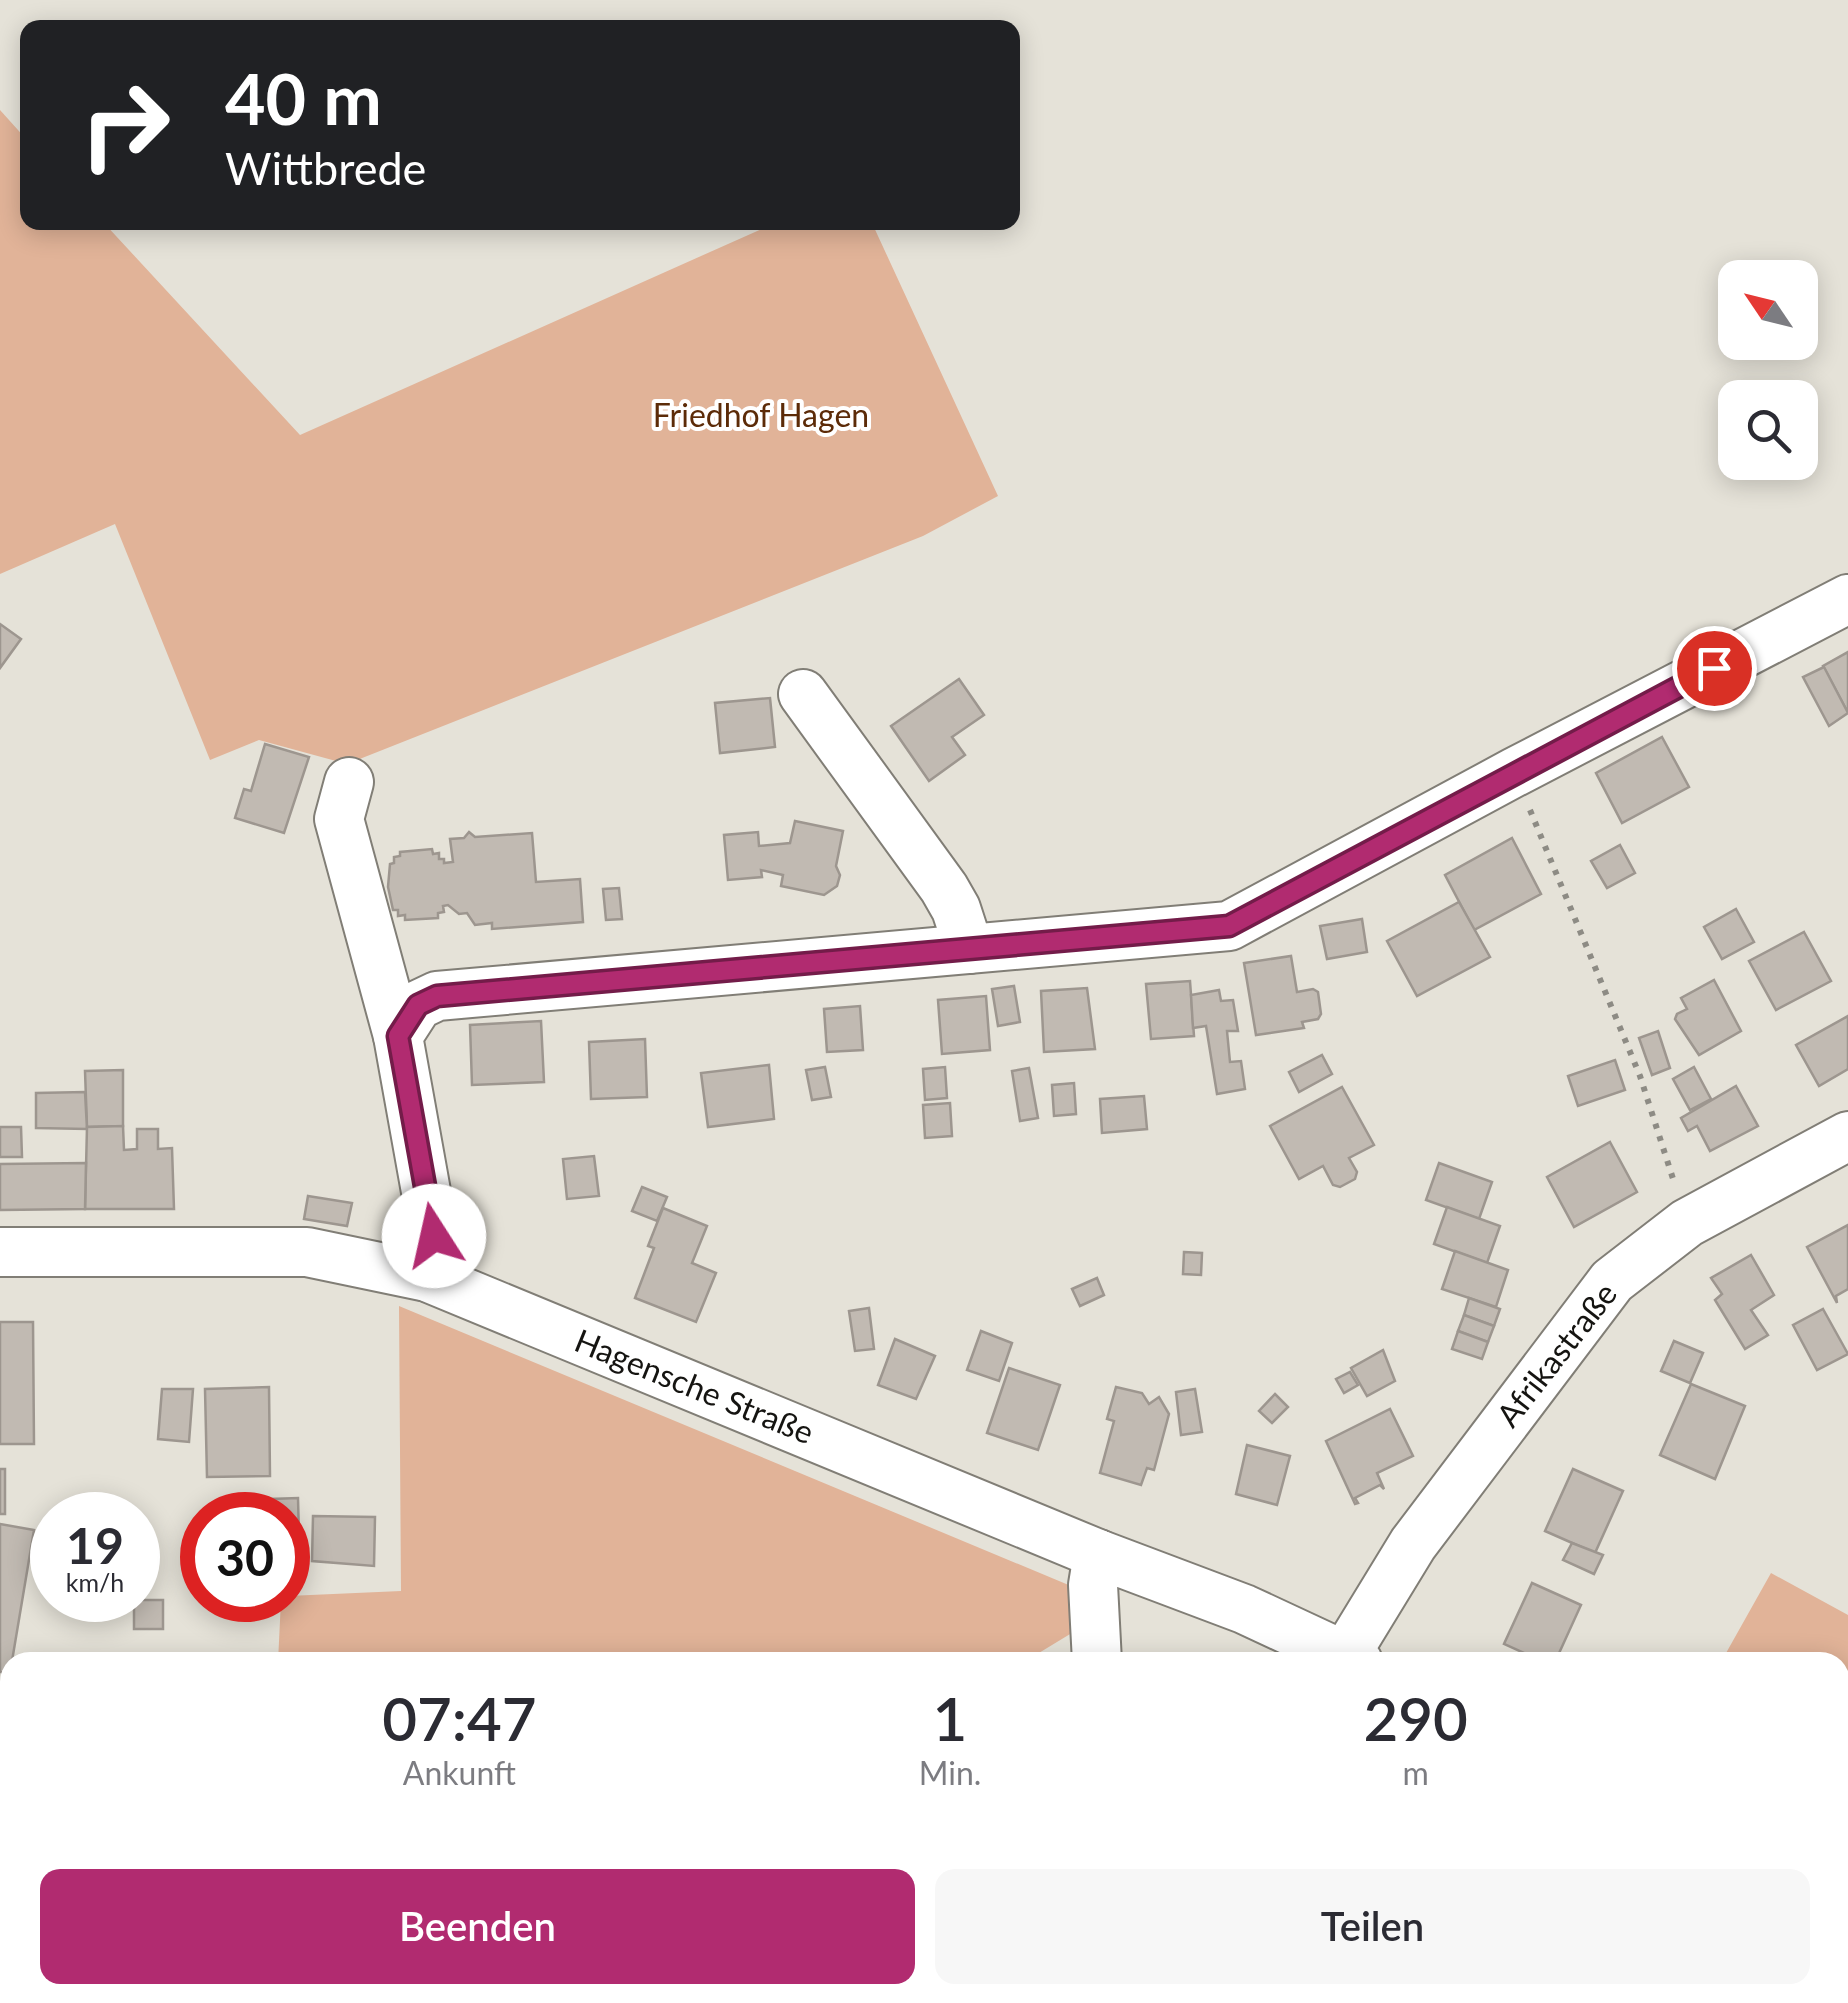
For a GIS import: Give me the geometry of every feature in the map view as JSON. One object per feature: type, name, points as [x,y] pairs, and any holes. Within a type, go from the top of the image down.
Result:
[{"type":"street","points":[[398,1036],[418,1005],[437,996],[1229,926],[1514,772],[1848,599]]},
{"type":"street","points":[[804,694],[944,888],[956,909],[969,949]]},
{"type":"street","points":[[349,782],[339,819],[398,1036],[434,1236],[426,1277]]},
{"type":"street","name":"Afrikastraße","points":[[1355,1652],[1413,1544],[1612,1281],[1687,1223],[1848,1136]]},
{"type":"street","name":"Hagensche Straße","points":[[0,1252],[307,1252],[426,1277],[1098,1554],[1244,1609],[1334,1652]]},
{"type":"street","points":[[1096,1652],[1092,1585],[1098,1554]]},
{"type":"path","points":[[1514,772],[1640,1076],[1687,1223]]},
{"type":"green space","name":"Friedhof Hagen","points":[[0,110],[20,132],[20,230],[110,230],[300,435],[759,230],[875,230],[998,496],[923,536],[347,764],[259,740],[210,760],[115,524],[0,574]]},
{"type":"green space","points":[[399,1306],[1071,1586],[1085,1625],[1040,1652],[278,1652],[280,1622],[310,1622],[310,1595],[401,1591]]},
{"type":"green space","points":[[1771,1573],[1848,1615],[1848,1652],[1727,1652]]},
{"type":"building","points":[[0,624],[21,639],[0,668]]},
{"type":"building","points":[[1848,652],[1848,713],[1823,666]]},
{"type":"building","points":[[1824,667],[1848,713],[1829,726],[1803,677]]},
{"type":"building","points":[[959,679],[984,715],[952,737],[965,755],[929,781],[891,726]]},
{"type":"building","points":[[770,698],[775,747],[720,753],[715,703]]},
{"type":"building","points":[[1662,737],[1689,787],[1622,823],[1596,773]]},
{"type":"building","points":[[265,744],[309,757],[284,833],[235,818],[244,789],[251,791]]},
{"type":"building","points":[[795,821],[843,831],[836,866],[840,875],[837,886],[824,895],[781,886],[783,875],[761,870],[762,877],[728,880],[724,835],[758,832],[759,846],[790,843]]},
{"type":"building","points":[[469,832],[475,837],[532,833],[536,882],[580,879],[583,922],[492,929],[492,923],[475,925],[467,913],[459,914],[448,905],[443,906],[444,912],[438,913],[438,918],[405,920],[405,915],[398,916],[388,887],[394,857],[400,856],[400,852],[432,849],[444,863],[453,862],[450,839],[464,838]]},
{"type":"building","points":[[1512,838],[1541,894],[1474,930],[1445,875]]},
{"type":"building","points":[[1620,845],[1635,873],[1607,888],[1591,861]]},
{"type":"building","points":[[619,888],[622,919],[606,920],[603,889]]},
{"type":"building","points":[[1459,902],[1490,957],[1417,996],[1387,941]]},
{"type":"building","points":[[1736,909],[1754,942],[1722,959],[1704,927]]},
{"type":"building","points":[[1362,919],[1367,952],[1327,959],[1320,926]]},
{"type":"building","points":[[1804,932],[1831,981],[1776,1010],[1749,961]]},
{"type":"building","points":[[1291,956],[1297,992],[1318,992],[1321,1014],[1318,1019],[1302,1022],[1304,1028],[1256,1035],[1244,963]]},
{"type":"building","points":[[1714,980],[1741,1031],[1699,1055],[1675,1019],[1687,1009],[1681,998]]},
{"type":"building","points":[[1190,981],[1194,1036],[1151,1039],[1146,984]]},
{"type":"building","points":[[1014,986],[1020,1022],[998,1026],[992,989]]},
{"type":"building","points":[[1087,988],[1095,1049],[1044,1052],[1041,991]]},
{"type":"building","points":[[1219,990],[1221,1001],[1233,1000],[1238,1031],[1227,1031],[1230,1062],[1241,1061],[1245,1089],[1217,1094],[1206,1026],[1193,1028],[1191,995]]},
{"type":"building","points":[[986,996],[990,1050],[942,1054],[938,1000]]},
{"type":"building","points":[[860,1006],[863,1050],[827,1052],[824,1009]]},
{"type":"building","points":[[1848,1016],[1848,1069],[1819,1086],[1796,1045]]},
{"type":"building","points":[[541,1021],[544,1082],[472,1085],[470,1025]]},
{"type":"building","points":[[1658,1031],[1670,1068],[1652,1075],[1639,1038]]},
{"type":"building","points":[[645,1039],[647,1097],[591,1099],[589,1042]]},
{"type":"building","points":[[1322,1055],[1332,1074],[1299,1092],[1289,1072]]},
{"type":"building","points":[[1615,1060],[1625,1090],[1578,1106],[1568,1076]]},
{"type":"building","points":[[769,1065],[774,1119],[708,1127],[701,1073]]},
{"type":"building","points":[[825,1067],[831,1097],[812,1100],[806,1070]]},
{"type":"building","points":[[945,1067],[947,1098],[925,1100],[923,1069]]},
{"type":"building","points":[[1694,1067],[1711,1099],[1690,1110],[1673,1079]]},
{"type":"building","points":[[1029,1068],[1038,1118],[1020,1121],[1012,1071]]},
{"type":"building","points":[[123,1070],[123,1126],[87,1127],[85,1071]]},
{"type":"building","points":[[1074,1083],[1076,1114],[1054,1116],[1052,1085]]},
{"type":"building","points":[[1736,1086],[1758,1126],[1710,1151],[1697,1126],[1688,1131],[1681,1118]]},
{"type":"building","points":[[1342,1087],[1374,1145],[1349,1158],[1357,1172],[1355,1179],[1340,1187],[1333,1185],[1323,1166],[1299,1179],[1270,1126]]},
{"type":"building","points":[[85,1092],[87,1129],[36,1128],[36,1093]]},
{"type":"building","points":[[1144,1096],[1147,1129],[1102,1133],[1100,1099]]},
{"type":"building","points":[[950,1103],[952,1136],[925,1138],[923,1105]]},
{"type":"building","points":[[123,1126],[124,1150],[137,1149],[137,1129],[158,1129],[158,1149],[172,1148],[174,1209],[85,1209],[87,1127]]},
{"type":"building","points":[[0,1127],[21,1127],[22,1157],[0,1157]]},
{"type":"building","points":[[1610,1142],[1637,1192],[1574,1227],[1547,1177]]},
{"type":"building","points":[[594,1156],[599,1196],[567,1199],[563,1159]]},
{"type":"building","points":[[86,1163],[85,1209],[0,1210],[0,1164]]},
{"type":"building","points":[[1439,1163],[1492,1182],[1479,1219],[1426,1200]]},
{"type":"building","points":[[642,1187],[667,1197],[657,1221],[632,1211]]},
{"type":"building","points":[[308,1196],[352,1203],[347,1226],[304,1219]]},
{"type":"building","points":[[1447,1207],[1500,1226],[1487,1263],[1434,1244]]},
{"type":"building","points":[[663,1208],[707,1226],[692,1263],[716,1273],[696,1322],[635,1298],[654,1248],[648,1246]]},
{"type":"building","points":[[1848,1225],[1848,1289],[1836,1296],[1837,1303],[1807,1247]]},
{"type":"building","points":[[1455,1251],[1508,1270],[1496,1307],[1442,1289]]},
{"type":"building","points":[[1184,1252],[1202,1253],[1201,1275],[1183,1274]]},
{"type":"building","points":[[1751,1255],[1774,1295],[1751,1310],[1768,1335],[1745,1349],[1715,1300],[1722,1294],[1711,1278]]},
{"type":"building","points":[[1097,1278],[1104,1295],[1080,1306],[1072,1289]]},
{"type":"building","points":[[1469,1298],[1500,1309],[1494,1326],[1464,1315]]},
{"type":"building","points":[[869,1308],[874,1349],[855,1351],[849,1311]]},
{"type":"building","points":[[1823,1309],[1848,1354],[1817,1370],[1793,1325]]},
{"type":"building","points":[[1464,1315],[1494,1326],[1488,1342],[1458,1331]]},
{"type":"building","points":[[0,1322],[33,1322],[34,1444],[0,1444]]},
{"type":"building","points":[[981,1331],[1012,1343],[999,1381],[967,1370]]},
{"type":"building","points":[[1458,1331],[1488,1342],[1482,1359],[1452,1349]]},
{"type":"building","points":[[895,1339],[935,1356],[916,1399],[878,1385]]},
{"type":"building","points":[[1674,1341],[1703,1353],[1690,1383],[1661,1371]]},
{"type":"building","points":[[1383,1350],[1395,1381],[1367,1396],[1351,1368]]},
{"type":"building","points":[[1009,1368],[1060,1385],[1038,1450],[987,1433]]},
{"type":"building","points":[[1350,1372],[1358,1385],[1344,1393],[1336,1379]]},
{"type":"building","points":[[1691,1384],[1745,1406],[1715,1479],[1660,1455]]},
{"type":"building","points":[[269,1387],[270,1476],[207,1477],[205,1389]]},
{"type":"building","points":[[1116,1387],[1142,1393],[1149,1404],[1159,1397],[1169,1414],[1154,1470],[1147,1468],[1141,1485],[1100,1473],[1114,1421],[1107,1419]]},
{"type":"building","points":[[162,1389],[193,1389],[189,1442],[158,1439]]},
{"type":"building","points":[[1195,1389],[1202,1432],[1181,1435],[1176,1392]]},
{"type":"building","points":[[1275,1394],[1288,1407],[1272,1423],[1259,1411]]},
{"type":"building","points":[[1390,1409],[1413,1456],[1377,1473],[1384,1489],[1380,1485],[1355,1498],[1355,1504],[1326,1441]]},
{"type":"building","points":[[1247,1445],[1290,1456],[1277,1505],[1236,1494]]},
{"type":"building","points":[[0,1469],[5,1469],[5,1514],[0,1514]]},
{"type":"building","points":[[1573,1469],[1623,1491],[1595,1553],[1545,1531]]},
{"type":"building","points":[[313,1516],[375,1517],[374,1566],[312,1561]]},
{"type":"building","points":[[0,1524],[30,1529],[30,1554],[14,1652],[0,1652]]},
{"type":"building","points":[[1572,1543],[1603,1555],[1594,1574],[1563,1560]]},
{"type":"building","points":[[1532,1583],[1581,1605],[1560,1652],[1522,1652],[1504,1644]]},
{"type":"building","points":[[163,1600],[163,1629],[134,1629],[134,1622],[160,1622]]},
{"type":"route","points":[[434,1236],[398,1036],[418,1005],[437,996],[1229,926],[1714,668]]}]
